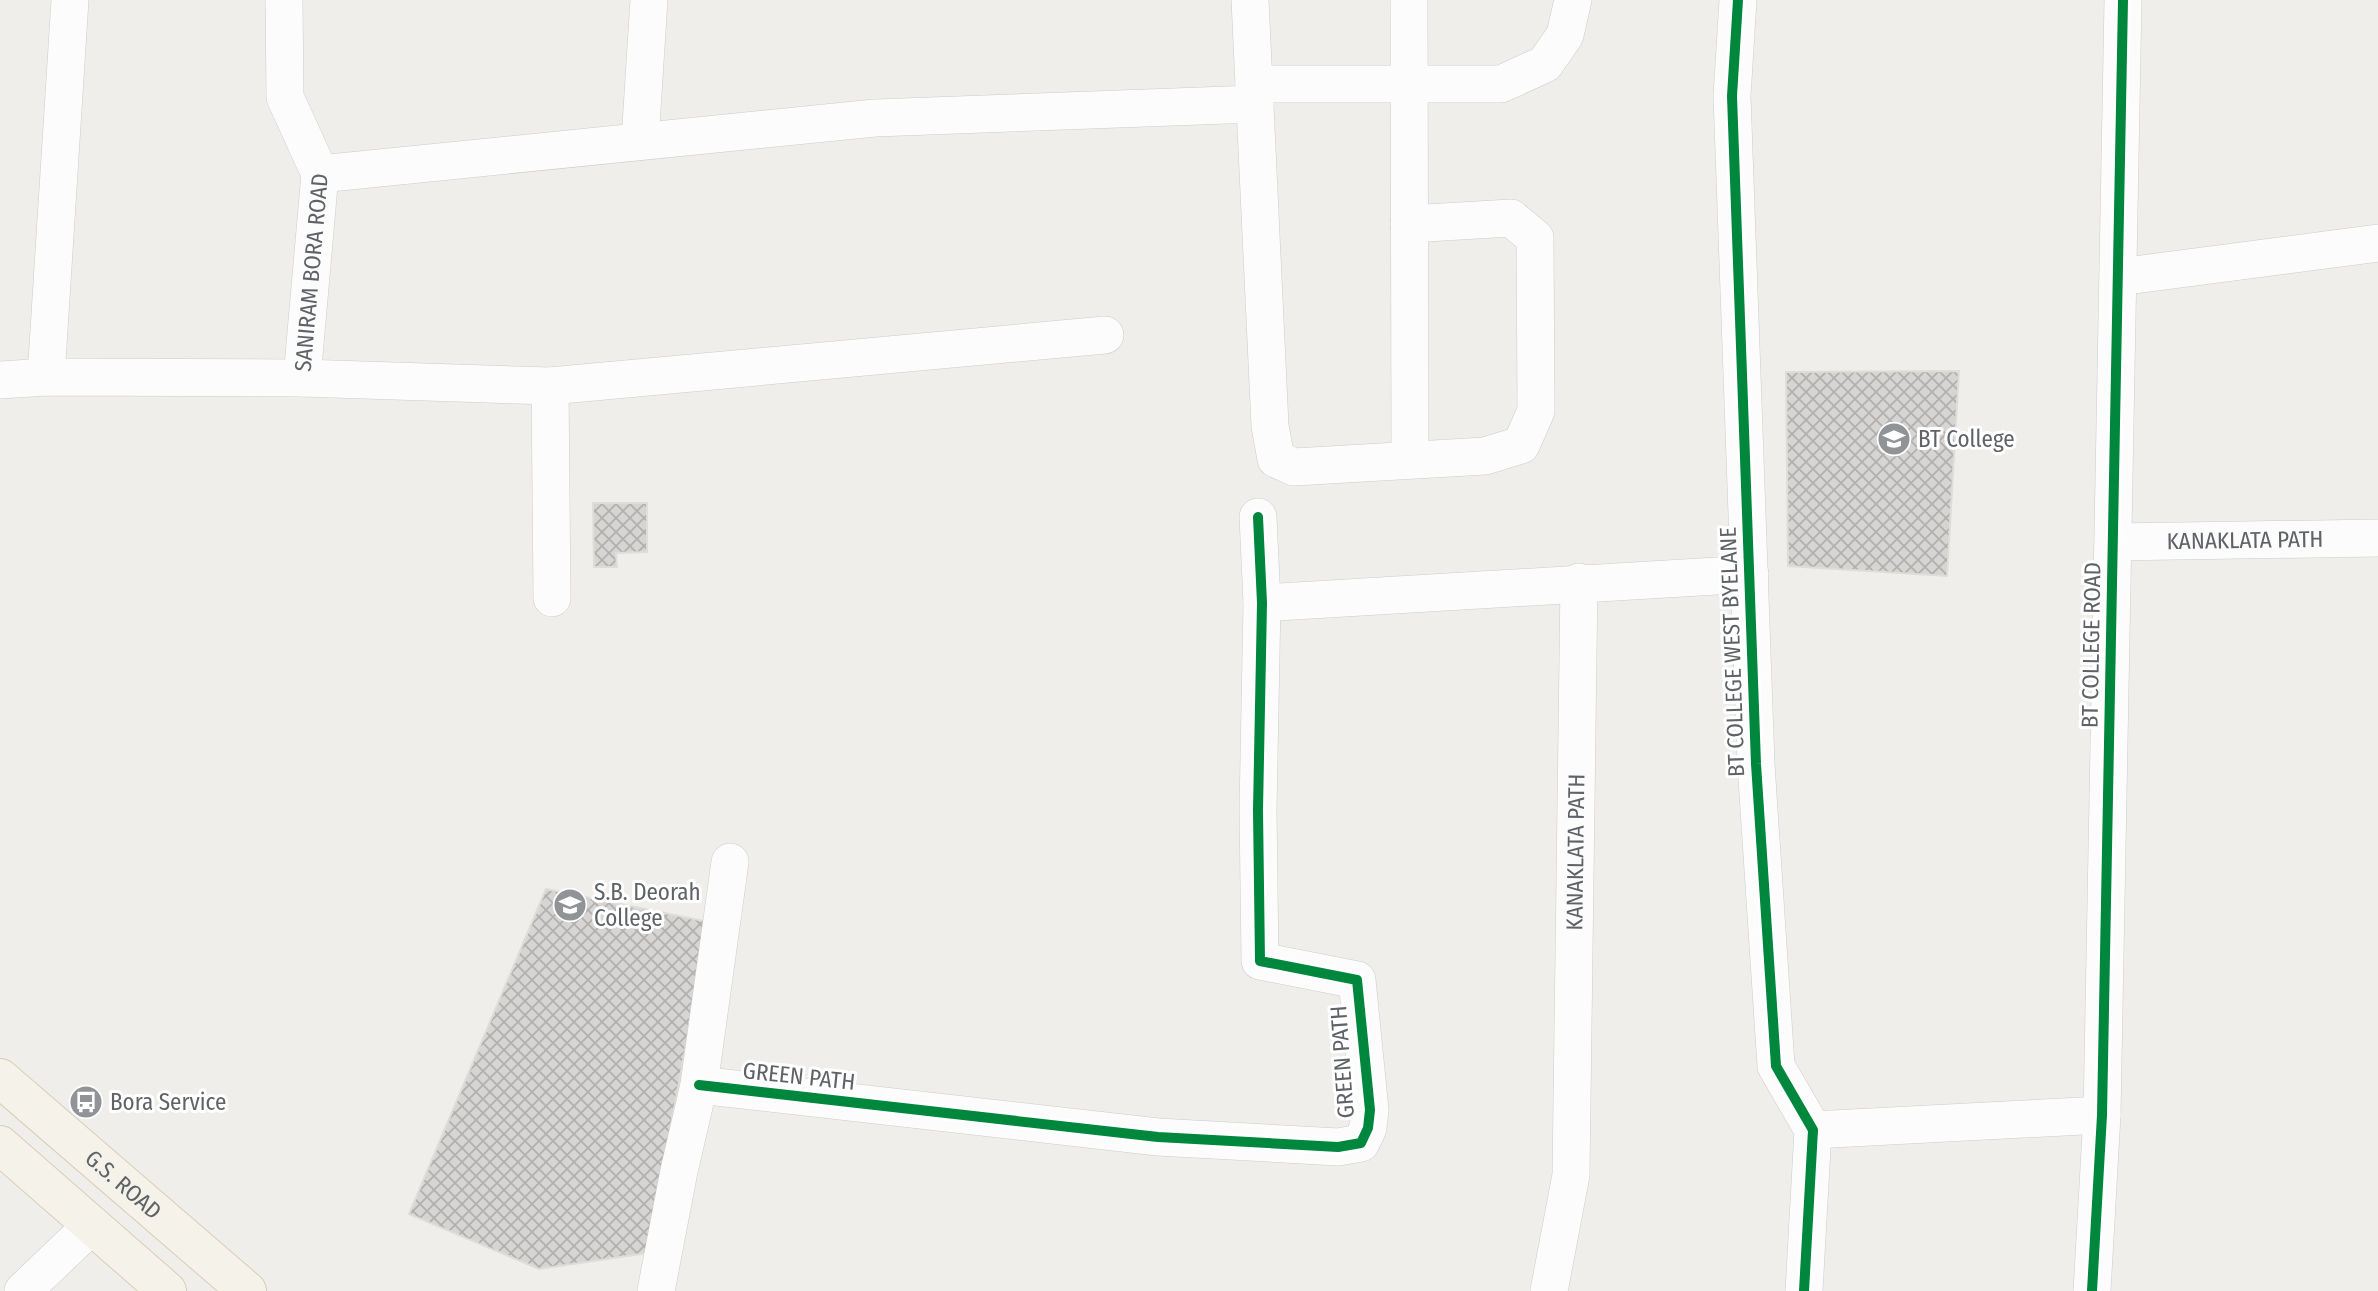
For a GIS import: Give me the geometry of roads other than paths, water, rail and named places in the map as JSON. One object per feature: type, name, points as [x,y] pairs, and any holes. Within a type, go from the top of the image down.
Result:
[{"type":"main road","name":"G.S. ROAD","points":[[0,1078],[247,1291]]},
{"type":"main road","points":[[0,1145],[167,1291]]},
{"type":"street","points":[[46,377],[70,0]]},
{"type":"street","name":"SANIRAM BORA ROAD","points":[[0,380],[46,377],[302,378],[320,173],[285,97],[285,0]]},
{"type":"street","points":[[640,141],[649,0]]},
{"type":"street","points":[[1250,0],[1270,426],[1276,459],[1294,467],[1485,456],[1521,445],[1536,411],[1535,238],[1511,218],[1409,224]]},
{"type":"street","points":[[1409,0],[1410,460]]},
{"type":"street","points":[[320,173],[876,118],[1410,84],[1501,84],[1545,64],[1565,35],[1573,0]]},
{"type":"street","name":"BT COLLEGE WEST BYELANE","points":[[1738,0],[1732,96],[1756,764],[1776,1066],[1814,1130]]},
{"type":"street","name":"BT COLLEGE ROAD","points":[[2092,1291],[2102,1115],[2123,0]]},
{"type":"street","points":[[2119,277],[2378,243]]},
{"type":"street","points":[[302,378],[550,386],[1105,335]]},
{"type":"street","points":[[550,386],[552,598]]},
{"type":"street","name":"GREEN PATH","points":[[699,1085],[1158,1137],[1338,1147],[1360,1143],[1368,1128],[1370,1110],[1357,980],[1260,961],[1258,810],[1262,603],[1258,517]]},
{"type":"street","name":"KANAKLATA PATH","points":[[2114,542],[2378,538]]},
{"type":"street","points":[[1262,603],[1579,582],[1750,574]]},
{"type":"street","name":"KANAKLATA PATH","points":[[1549,1291],[1572,1175],[1579,582]]},
{"type":"street","points":[[656,1291],[699,1085],[730,862]]},
{"type":"street","points":[[1804,1291],[1814,1130],[2102,1115]]},
{"type":"street","points":[[23,1291],[92,1225]]},
{"type":"place","name":"BT College","points":[[1894,439]]},
{"type":"place","name":"S.B. Deorah College","points":[[570,905]]},
{"type":"place","name":"Bora Service","points":[[86,1102]]}]
